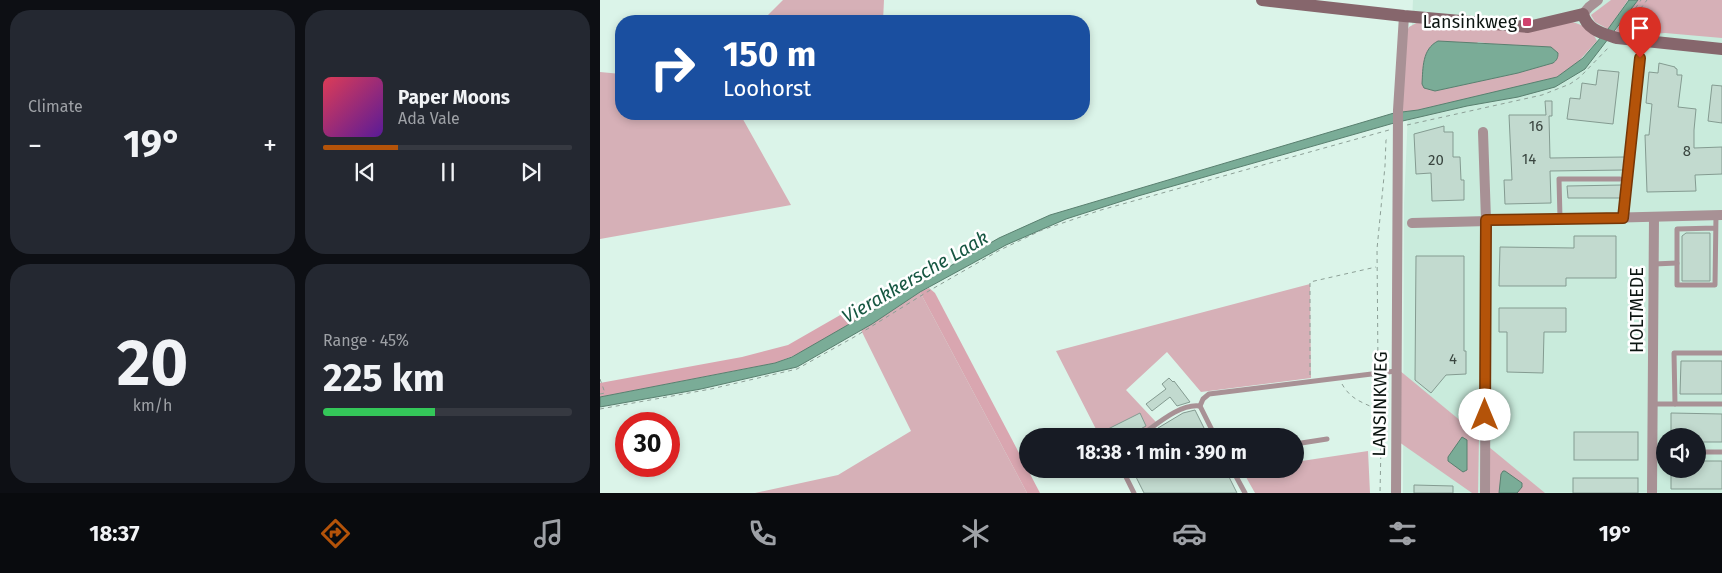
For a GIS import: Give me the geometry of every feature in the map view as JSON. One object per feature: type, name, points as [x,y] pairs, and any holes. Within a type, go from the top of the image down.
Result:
[{"type":"street","points":[[1262,0],[1404,16],[1528,27],[1583,14],[1598,0]]},
{"type":"street","points":[[1583,14],[1584,21],[1588,26],[1600,33],[1617,38],[1642,39],[1722,49]]},
{"type":"street","name":"LANSINKWEG","points":[[1396,493],[1396,128],[1404,16]]},
{"type":"street","points":[[1483,132],[1486,220],[1485,493]]},
{"type":"street","points":[[1412,222],[1719,215]]},
{"type":"street","name":"HOLTMEDE","points":[[1652,493],[1654,217]]},
{"type":"lane","points":[[1623,218],[1642,39]]},
{"type":"lane","points":[[1560,218],[1559,179],[1620,179]]},
{"type":"lane","points":[[1715,228],[1678,229],[1677,285],[1715,285],[1715,228],[1719,215]]},
{"type":"lane","points":[[1654,264],[1677,263]]},
{"type":"lane","name":"HOLTMEDE","points":[[1675,404],[1674,353],[1722,353]]},
{"type":"lane","points":[[1211,428],[1200,406],[1203,399],[1209,394],[1397,371]]},
{"type":"lane","points":[[1653,404],[1722,404]]},
{"type":"lane","points":[[1152,428],[1180,409],[1192,405],[1200,406]]},
{"type":"lane","points":[[1304,443],[1327,439]]},
{"type":"lane","points":[[1706,452],[1722,452]]},
{"type":"lane","points":[[1126,478],[1134,493]]},
{"type":"lane","points":[[1237,478],[1245,493]]},
{"type":"path","points":[[1617,38],[1641,0]]},
{"type":"path","points":[[600,409],[711,389],[797,369],[1000,250],[1042,230],[1101,210],[1392,129],[1542,95],[1570,84],[1580,77],[1617,38],[1647,0]]},
{"type":"path","points":[[1378,372],[1377,249],[1386,140],[1388,136]]},
{"type":"path","points":[[1310,381],[1310,282],[1377,266]]},
{"type":"path","points":[[600,379],[605,393],[600,394]]},
{"type":"path","points":[[1339,381],[1345,390],[1356,400],[1362,405],[1372,407],[1375,412],[1381,445],[1380,493]]},
{"type":"shaded area","points":[[783,0],[884,0],[883,15],[768,15]]},
{"type":"shaded area","points":[[1413,0],[1722,0],[1722,493],[1403,493],[1404,203]]},
{"type":"shaded area","points":[[1611,0],[1628,0],[1608,29],[1595,22],[1591,15]]},
{"type":"shaded area","points":[[1629,0],[1638,0],[1585,69],[1555,87],[1518,97],[1467,106],[1394,123],[1138,196],[1066,219],[1006,245],[920,292],[872,324],[797,367],[701,389],[600,407],[600,397],[775,363],[792,357],[999,238],[1050,215],[1394,113],[1418,110],[1557,77],[1583,58],[1608,29]]},
{"type":"shaded area","points":[[1638,0],[1722,0],[1722,38],[1665,33],[1640,35],[1613,34]]},
{"type":"shaded area","points":[[1420,21],[1572,22],[1587,28],[1597,41],[1576,64],[1557,77],[1418,110],[1394,113],[1409,27]],"holes":[[[1478,42],[1508,46],[1552,63],[1518,73],[1435,91]]]},
{"type":"shaded area","points":[[1438,41],[1551,47],[1558,53],[1558,56],[1553,63],[1518,73],[1435,91],[1424,88],[1422,84],[1426,54],[1433,44]]},
{"type":"shaded area","points":[[600,72],[615,73],[615,120],[743,120],[791,205],[600,239]]},
{"type":"shaded area","points":[[1310,284],[1311,378],[1201,392],[1167,352],[1126,390],[1156,422],[1147,428],[1137,428],[1131,418],[1112,428],[1095,428],[1056,351]]},
{"type":"shaded area","points":[[929,288],[935,293],[1019,453],[1019,478],[920,292]]},
{"type":"shaded area","points":[[920,292],[1027,493],[755,493],[838,475],[911,431],[861,330]]},
{"type":"shaded area","points":[[849,310],[856,320],[801,353],[775,363],[600,397],[600,383],[742,357],[788,345]]},
{"type":"shaded area","points":[[1399,370],[1479,436],[1478,493],[1472,493],[1399,442]]},
{"type":"shaded area","points":[[1462,437],[1467,440],[1467,470],[1463,472],[1448,461],[1448,457]]},
{"type":"shaded area","points":[[1489,447],[1545,493],[1490,493]]},
{"type":"shaded area","points":[[1368,451],[1370,493],[1255,493],[1247,478],[1304,478],[1304,461]]},
{"type":"shaded area","points":[[1503,471],[1522,483],[1522,487],[1517,493],[1499,493]]},
{"type":"shaded area","points":[[1019,478],[1032,478],[1040,493],[1027,493]]},
{"type":"building","points":[[1659,63],[1675,67],[1677,75],[1682,75],[1678,107],[1696,109],[1694,148],[1722,147],[1722,174],[1695,175],[1696,191],[1647,192],[1645,135],[1649,135],[1652,104],[1646,103],[1649,72],[1658,73]]},
{"type":"building","points":[[1598,70],[1619,72],[1613,124],[1567,119],[1570,98],[1580,99],[1582,83],[1596,85]]},
{"type":"building","points":[[1712,85],[1722,86],[1722,123],[1708,121]]},
{"type":"building","points":[[1545,101],[1552,101],[1552,116],[1549,116],[1550,158],[1625,157],[1624,170],[1550,171],[1551,203],[1505,204],[1504,180],[1512,180],[1509,115],[1546,115]]},
{"type":"building","points":[[1444,126],[1444,132],[1453,132],[1453,157],[1460,157],[1461,180],[1464,180],[1464,200],[1432,201],[1431,173],[1416,174],[1414,134]]},
{"type":"building","points":[[1622,185],[1621,198],[1568,198],[1567,186]]},
{"type":"building","points":[[1686,233],[1710,233],[1710,281],[1682,281],[1682,236]]},
{"type":"building","points":[[1574,236],[1616,236],[1616,278],[1566,278],[1566,286],[1499,286],[1500,247],[1574,248]]},
{"type":"building","points":[[1416,256],[1464,256],[1464,351],[1466,351],[1466,374],[1446,375],[1431,393],[1415,380]]},
{"type":"building","points":[[1499,308],[1566,308],[1566,332],[1544,332],[1543,373],[1507,372],[1507,332],[1499,332]]},
{"type":"building","points":[[1681,361],[1722,361],[1722,394],[1680,394]]},
{"type":"building","points":[[1169,378],[1174,381],[1190,402],[1177,406],[1170,397],[1152,411],[1146,404],[1166,389],[1162,384]]},
{"type":"building","points":[[1195,410],[1204,428],[1158,428],[1183,413]]},
{"type":"building","points":[[1140,413],[1146,426],[1142,428],[1110,428]]},
{"type":"building","points":[[1671,413],[1722,414],[1722,442],[1706,442],[1706,428],[1671,428]]},
{"type":"building","points":[[1574,432],[1638,432],[1638,460],[1574,460]]},
{"type":"building","points":[[1706,461],[1722,461],[1722,489],[1671,489],[1671,478],[1706,478]]},
{"type":"building","points":[[1136,478],[1230,478],[1237,493],[1144,493]]},
{"type":"building","points":[[1573,478],[1638,478],[1638,493],[1573,493]]},
{"type":"building","points":[[1414,485],[1453,486],[1453,493],[1414,493]]},
{"type":"place","name":"Lansinkweg","points":[[1527,22]]},
{"type":"route","points":[[1485,415],[1486,220],[1623,218],[1640,58]]},
{"type":"water label","name":"Vierakkersche Laak","points":[[915,277]]}]
